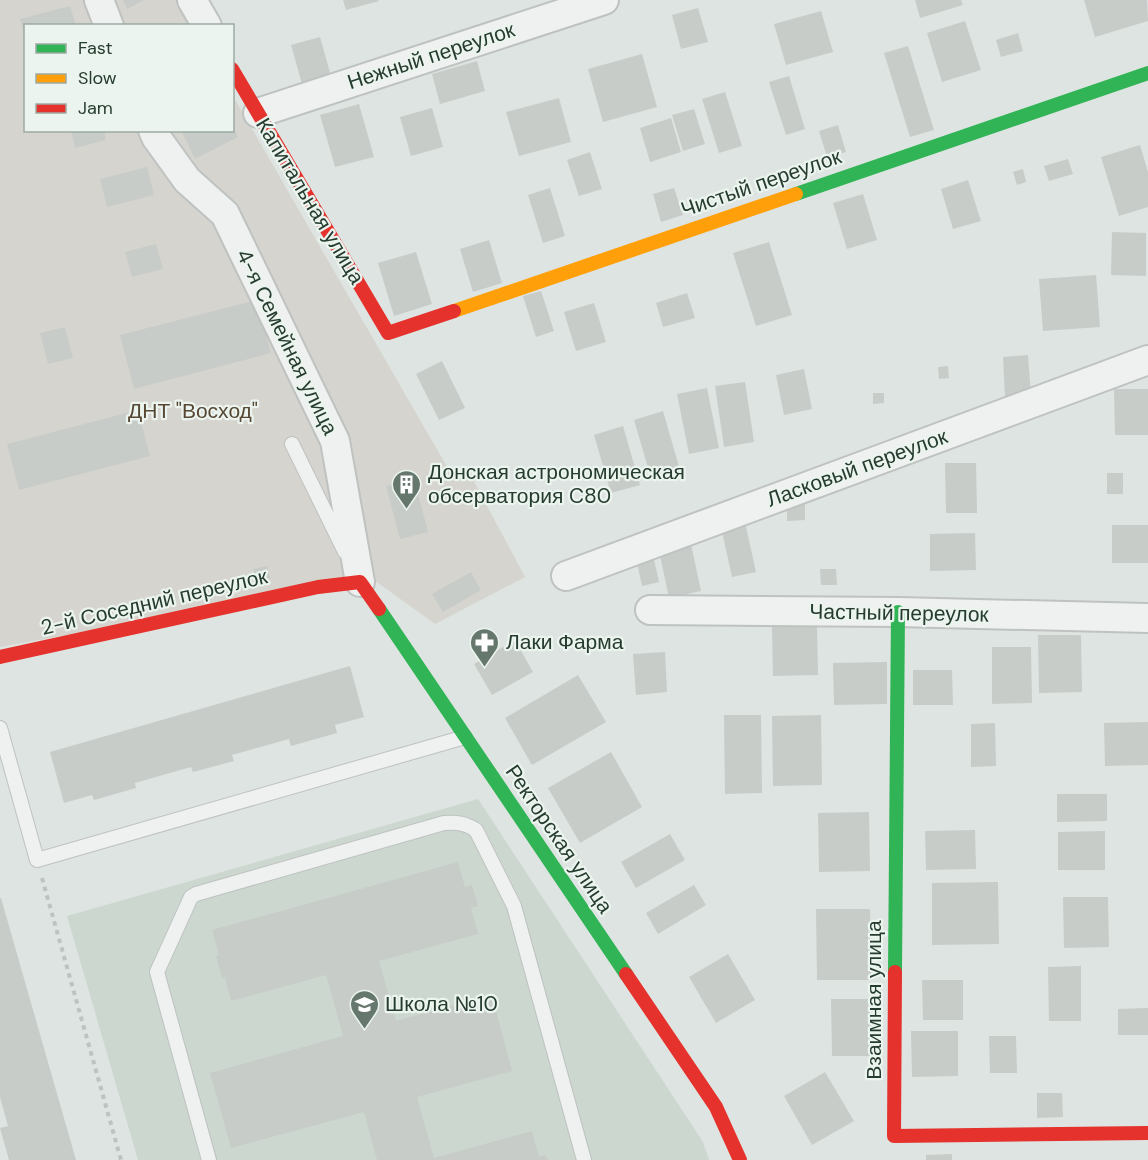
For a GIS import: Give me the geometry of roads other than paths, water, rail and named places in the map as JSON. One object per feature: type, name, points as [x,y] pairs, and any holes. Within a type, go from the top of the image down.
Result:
[{"type":"street","points":[[99,0],[108,24]]},
{"type":"street","points":[[192,0],[206,24]]},
{"type":"street","name":"Нежный переулок","points":[[258,113],[603,0]]},
{"type":"street","name":"Капитальная улица","points":[[234,72],[388,333]]},
{"type":"street","name":"Чистый переулок","points":[[388,333],[1148,73]]},
{"type":"street","name":"4-я Семейная улица","points":[[154,132],[187,180],[225,214],[335,441],[360,582]]},
{"type":"street","name":"Ласковый переулок","points":[[566,576],[1148,360]]},
{"type":"street","name":"2-й Соседний переулок","points":[[0,657],[318,587],[360,582]]},
{"type":"street","name":"Ректорская улица","points":[[360,582],[716,1107],[740,1160]]},
{"type":"street","name":"Частный переулок","points":[[650,610],[898,612],[1148,618]]},
{"type":"street","name":"Взаимная улица","points":[[898,612],[894,1136],[1148,1132]]},
{"type":"lane","points":[[292,444],[360,582]]},
{"type":"lane","points":[[0,728],[37,860],[465,737]]},
{"type":"lane","points":[[209,1160],[157,972],[187,902],[196,894],[450,822],[466,824],[476,830],[514,906],[584,1160]]},
{"type":"place","name":"Донская астрономическая обсерватория C80","points":[[407,510]]},
{"type":"place","name":"Лаки Фарма","points":[[485,668]]},
{"type":"place","name":"Школа №10","points":[[364,1030]]},
{"type":"park label","name":"ДНТ \"Восход\"","points":[[193,411]]}]
